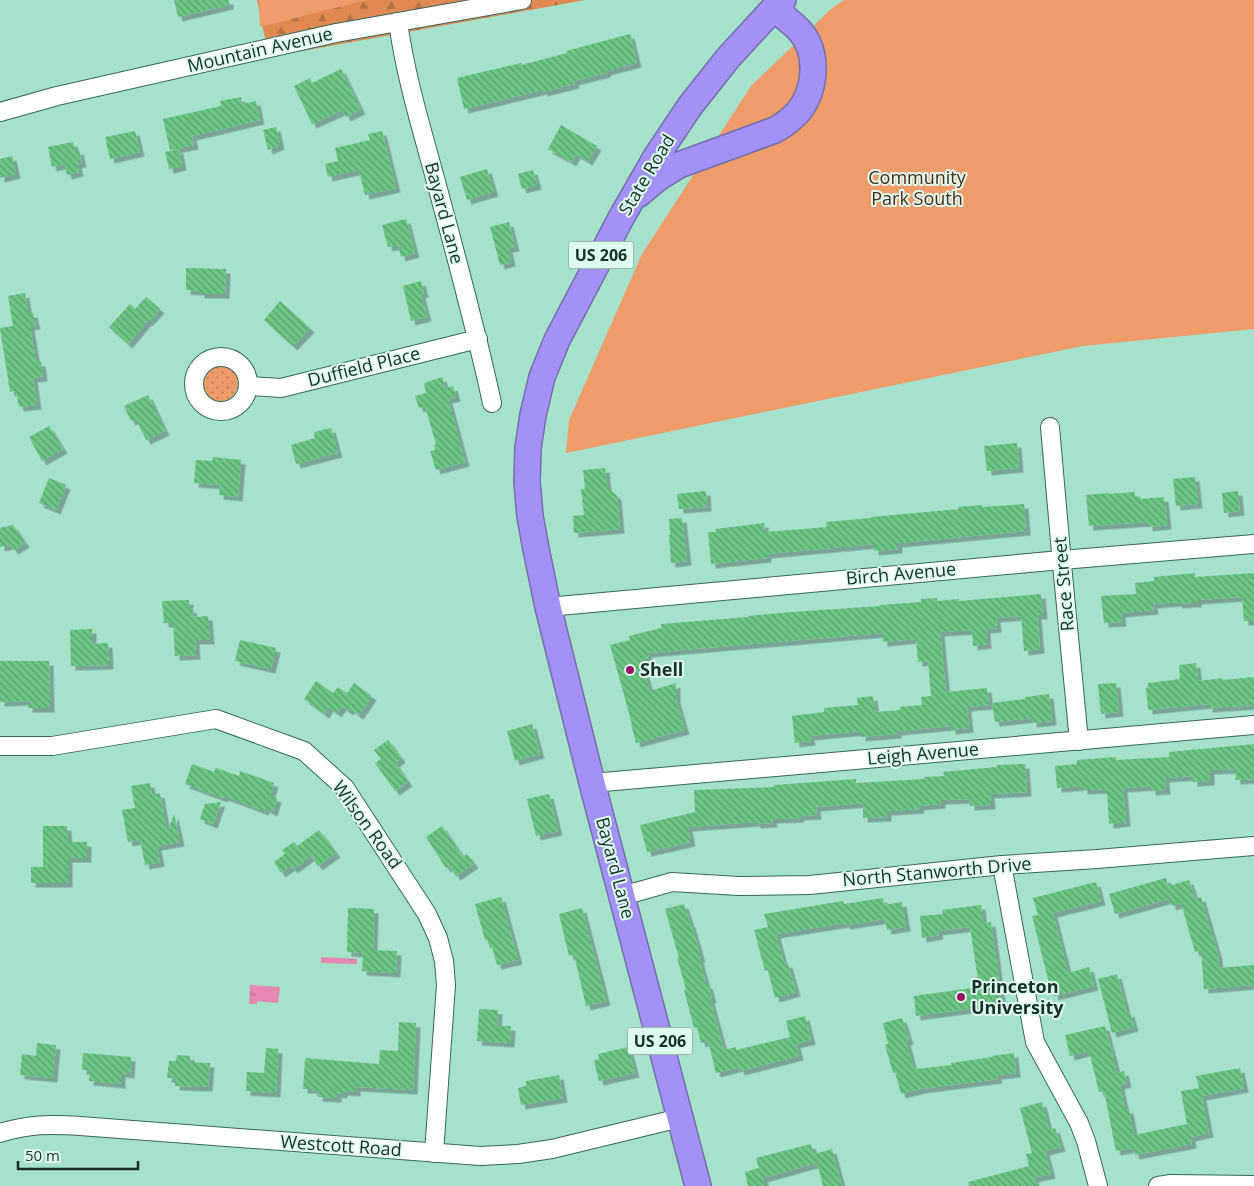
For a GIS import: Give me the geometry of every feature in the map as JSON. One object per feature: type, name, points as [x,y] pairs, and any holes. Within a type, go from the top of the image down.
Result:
[{"type":"highway","points":[[620,218],[639,194],[658,178],[679,165],[775,130],[788,122],[799,111],[810,88],[813,63],[801,31],[773,3]]},
{"type":"highway","name":"State Road","points":[[536,549],[530,516],[527,482],[528,448],[542,376],[557,340],[620,218],[656,157],[690,106],[773,3]]},
{"type":"highway","name":"Bayard Lane","points":[[536,549],[548,607],[592,783],[698,1186]]},
{"type":"street","name":"Mountain Avenue","points":[[0,112],[58,96],[307,39],[522,0]]},
{"type":"street","name":"Bayard Lane","points":[[398,22],[422,129],[478,339],[492,404]]},
{"type":"street","name":"Duffield Place","points":[[249,386],[281,388],[478,339]]},
{"type":"street","name":"Race Street","points":[[1050,427],[1079,741]]},
{"type":"street","name":"Birch Avenue","points":[[548,607],[1254,544]]},
{"type":"street","name":"Wilson Road","points":[[0,746],[52,746],[216,718],[304,751],[345,788],[427,914],[438,938],[444,961],[446,985],[434,1153]]},
{"type":"street","name":"Leigh Avenue","points":[[592,783],[1254,725]]},
{"type":"street","name":"North Stanworth Drive","points":[[622,896],[672,882],[739,886],[810,884],[1002,865],[1254,846]]},
{"type":"street","points":[[1002,865],[1036,1042],[1079,1123],[1086,1141],[1098,1186]]},
{"type":"street","name":"Westcott Road","points":[[0,1133],[16,1128],[42,1124],[73,1125],[480,1156],[518,1154],[552,1149],[680,1118]]},
{"type":"street","points":[[1158,1186],[1171,1184],[1254,1185]]},
{"type":"green space","points":[[257,0],[585,0],[269,57]]},
{"type":"green space","points":[[259,0],[367,0],[260,27]]},
{"type":"green space","name":"Community Park South","points":[[844,0],[1254,0],[1254,329],[1083,346],[566,453],[569,420],[642,254],[751,86],[832,8]]},
{"type":"green space","points":[[220,365],[227,366],[233,370],[237,376],[237,390],[233,396],[227,400],[220,401],[213,400],[207,396],[203,390],[202,383],[203,376],[207,370],[213,366]]},
{"type":"water","points":[[321,957],[357,959],[357,964],[321,963]]},
{"type":"water","points":[[250,985],[280,987],[278,1003],[257,1001],[257,1004],[249,1004]]},
{"type":"building","points":[[174,0],[229,0],[229,5],[178,17]]},
{"type":"building","points":[[630,34],[637,63],[574,81],[575,84],[464,109],[457,78],[521,63],[521,65]]},
{"type":"building","points":[[341,69],[361,110],[346,117],[343,110],[312,124],[294,86],[310,78],[312,83]]},
{"type":"building","points":[[241,97],[242,104],[256,101],[260,120],[192,136],[194,145],[170,150],[163,119],[221,106],[220,101]]},
{"type":"building","points":[[561,125],[597,146],[588,161],[576,154],[572,162],[548,149]]},
{"type":"building","points":[[276,127],[280,145],[268,150],[263,130]]},
{"type":"building","points":[[135,131],[140,152],[110,159],[105,137]]},
{"type":"building","points":[[382,131],[396,188],[365,195],[359,170],[328,177],[325,164],[338,161],[335,148],[370,140],[368,134]]},
{"type":"building","points":[[73,142],[75,151],[79,150],[82,163],[77,164],[79,172],[67,175],[65,164],[52,167],[48,147]]},
{"type":"building","points":[[179,149],[182,166],[169,169],[165,152]]},
{"type":"building","points":[[12,156],[16,174],[0,178],[0,159]]},
{"type":"building","points":[[487,169],[494,192],[467,200],[460,177]]},
{"type":"building","points":[[533,170],[537,185],[522,189],[518,174]]},
{"type":"building","points":[[406,219],[415,253],[401,257],[398,245],[388,247],[382,225]]},
{"type":"building","points":[[509,222],[515,247],[508,248],[511,262],[500,265],[490,227]]},
{"type":"building","points":[[186,268],[226,269],[225,294],[200,294],[200,291],[186,290]]},
{"type":"building","points":[[421,281],[424,293],[421,294],[427,317],[411,321],[403,286]]},
{"type":"building","points":[[25,293],[28,313],[33,313],[36,325],[30,326],[36,362],[41,362],[43,377],[33,378],[37,405],[19,407],[16,391],[10,392],[0,328],[13,326],[8,296]]},
{"type":"building","points":[[146,297],[160,309],[128,344],[109,327],[130,304],[135,309]]},
{"type":"building","points":[[280,301],[310,328],[293,346],[264,320]]},
{"type":"building","points":[[442,377],[445,388],[453,386],[456,397],[448,399],[465,462],[436,470],[430,451],[435,450],[434,445],[436,444],[425,406],[419,408],[415,396],[426,393],[424,383]]},
{"type":"building","points":[[148,395],[165,431],[146,440],[136,419],[131,421],[124,406]]},
{"type":"building","points":[[49,426],[63,449],[42,461],[29,437]]},
{"type":"building","points":[[331,428],[338,453],[296,464],[291,445],[315,438],[314,432]]},
{"type":"building","points":[[1017,443],[1019,468],[987,471],[984,446]]},
{"type":"building","points":[[213,457],[241,460],[238,497],[219,495],[220,485],[194,483],[196,460],[212,461]]},
{"type":"building","points":[[605,468],[607,487],[617,496],[620,529],[574,533],[573,516],[584,515],[581,489],[585,489],[583,470]]},
{"type":"building","points":[[1195,477],[1198,504],[1176,506],[1173,479]]},
{"type":"building","points":[[49,478],[66,485],[56,510],[39,503]]},
{"type":"building","points":[[706,491],[707,507],[679,509],[677,494]]},
{"type":"building","points":[[1238,491],[1240,511],[1224,513],[1222,493]]},
{"type":"building","points":[[1135,492],[1135,497],[1141,497],[1141,499],[1164,497],[1167,525],[1148,527],[1148,522],[1089,526],[1086,495]]},
{"type":"building","points":[[1024,504],[1026,531],[898,543],[898,549],[874,551],[874,544],[767,554],[767,558],[711,564],[708,532],[716,532],[715,529],[764,523],[765,532],[827,527],[826,522],[959,509],[958,507]]},
{"type":"building","points":[[682,518],[687,561],[671,563],[669,519]]},
{"type":"building","points":[[13,525],[25,543],[14,550],[10,545],[0,547],[0,528]]},
{"type":"building","points":[[1195,573],[1195,577],[1254,573],[1254,621],[1244,621],[1242,597],[1197,600],[1197,603],[1153,604],[1154,610],[1121,613],[1122,622],[1104,623],[1101,596],[1136,594],[1135,583],[1154,581],[1154,577]]},
{"type":"building","points":[[1041,594],[1043,615],[1037,615],[1040,649],[1024,651],[1021,616],[996,618],[997,628],[986,629],[987,644],[973,646],[972,630],[940,632],[946,692],[987,688],[989,705],[967,707],[969,728],[951,730],[951,726],[897,731],[897,734],[861,737],[861,731],[810,736],[811,741],[795,743],[792,716],[824,712],[824,708],[858,705],[857,698],[873,696],[875,712],[900,710],[900,707],[922,705],[921,697],[931,696],[928,661],[918,662],[916,639],[883,642],[882,633],[647,653],[649,658],[641,660],[650,691],[676,683],[676,699],[685,730],[636,743],[610,645],[630,640],[629,636],[661,628],[661,624],[880,606],[921,602],[921,599],[937,598],[937,601],[959,599],[959,601]]},
{"type":"building","points":[[189,600],[189,609],[192,608],[193,617],[208,616],[210,640],[195,640],[196,655],[175,656],[173,623],[164,623],[162,601]]},
{"type":"building","points":[[92,629],[92,644],[108,643],[109,665],[71,666],[70,630]]},
{"type":"building","points":[[240,640],[276,648],[271,669],[235,661]]},
{"type":"building","points":[[0,661],[49,661],[50,708],[28,708],[28,701],[0,702]]},
{"type":"building","points":[[1196,663],[1198,681],[1254,677],[1254,705],[1208,708],[1208,704],[1148,710],[1146,688],[1148,683],[1180,679],[1179,665]]},
{"type":"building","points":[[316,681],[333,693],[338,687],[347,693],[354,683],[372,696],[359,715],[342,706],[337,713],[329,707],[325,714],[304,699]]},
{"type":"building","points":[[1116,683],[1119,712],[1101,714],[1098,684]]},
{"type":"building","points":[[1049,694],[1052,721],[1032,723],[1032,718],[995,722],[992,703]]},
{"type":"building","points":[[532,724],[540,754],[515,761],[507,731]]},
{"type":"building","points":[[388,740],[401,758],[395,763],[408,782],[395,791],[375,763],[381,759],[374,750]]},
{"type":"building","points":[[1254,744],[1254,779],[1236,780],[1235,769],[1210,770],[1210,781],[1193,782],[1193,776],[1165,778],[1166,790],[1151,791],[1151,786],[1123,788],[1126,822],[1109,824],[1107,789],[1083,790],[1083,786],[1057,788],[1055,766],[1077,764],[1077,760],[1116,757],[1116,760],[1169,757],[1169,752]]},
{"type":"building","points":[[192,764],[214,772],[216,768],[239,776],[240,771],[274,783],[270,796],[277,798],[273,812],[265,808],[264,811],[224,796],[223,798],[185,784]]},
{"type":"building","points":[[1025,764],[1027,792],[990,794],[991,805],[970,806],[970,799],[941,800],[941,804],[919,806],[920,809],[887,811],[887,817],[863,818],[863,803],[816,807],[817,815],[772,819],[773,823],[756,824],[756,822],[688,827],[691,842],[647,852],[640,825],[695,812],[694,790],[774,787],[774,785],[856,779],[856,783],[924,779],[924,777],[944,776],[943,772],[997,767],[997,765]]},
{"type":"building","points":[[150,783],[152,795],[160,793],[167,833],[174,814],[180,842],[157,846],[160,862],[145,865],[140,840],[128,842],[122,810],[135,808],[131,786]]},
{"type":"building","points":[[549,794],[558,831],[536,836],[527,799]]},
{"type":"building","points":[[221,802],[213,824],[200,819],[205,804]]},
{"type":"building","points":[[43,826],[67,826],[68,842],[87,842],[87,858],[68,858],[68,883],[31,883],[31,867],[43,867]]},
{"type":"building","points":[[442,826],[463,857],[467,854],[474,864],[456,876],[449,866],[446,868],[426,837]]},
{"type":"building","points":[[319,830],[336,853],[318,866],[311,856],[293,869],[291,866],[281,873],[274,862],[285,854],[282,850],[294,842],[297,846]]},
{"type":"building","points":[[1166,878],[1168,886],[1189,880],[1195,899],[1201,897],[1218,955],[1219,968],[1254,965],[1254,985],[1204,989],[1201,950],[1195,952],[1181,903],[1172,906],[1169,899],[1115,914],[1109,894]]},
{"type":"building","points":[[1096,882],[1101,901],[1053,913],[1068,973],[1089,967],[1094,986],[1054,996],[1053,990],[1051,991],[1032,916],[1038,915],[1033,898]]},
{"type":"building","points":[[501,897],[518,960],[497,965],[492,947],[490,948],[487,939],[485,940],[475,904]]},
{"type":"building","points":[[883,898],[884,905],[902,902],[906,927],[887,930],[885,919],[776,934],[784,964],[788,963],[796,992],[775,998],[768,970],[765,971],[754,930],[768,927],[764,914],[843,901],[844,904]]},
{"type":"building","points":[[684,904],[701,958],[699,958],[706,984],[708,984],[712,999],[710,999],[724,1050],[736,1047],[736,1050],[790,1037],[786,1021],[805,1016],[811,1040],[796,1044],[799,1056],[740,1071],[739,1067],[716,1073],[708,1041],[701,1043],[697,1027],[694,1028],[677,958],[679,958],[665,909]]},
{"type":"building","points":[[981,905],[983,923],[991,922],[1001,997],[997,998],[998,1005],[916,1016],[914,996],[979,987],[970,927],[938,931],[939,935],[922,938],[920,916],[943,914],[942,910]]},
{"type":"building","points":[[348,908],[374,909],[373,950],[397,951],[396,973],[362,971],[363,953],[347,952]]},
{"type":"building","points":[[582,908],[606,1001],[586,1006],[574,954],[569,956],[559,914]]},
{"type":"building","points":[[1117,974],[1127,1013],[1130,1012],[1134,1027],[1112,1033],[1098,979]]},
{"type":"building","points":[[479,1009],[498,1010],[497,1026],[511,1026],[510,1043],[477,1041]]},
{"type":"building","points":[[902,1018],[909,1040],[906,1041],[913,1066],[916,1069],[952,1065],[951,1063],[1014,1053],[1016,1073],[997,1075],[998,1079],[921,1089],[901,1094],[885,1045],[888,1044],[883,1023]]},
{"type":"building","points":[[399,1022],[416,1023],[413,1090],[356,1087],[356,1092],[343,1091],[343,1094],[337,1093],[337,1098],[318,1097],[319,1091],[303,1089],[305,1058],[379,1064],[380,1050],[398,1051]]},
{"type":"building","points":[[1105,1026],[1117,1073],[1124,1071],[1127,1083],[1120,1085],[1125,1109],[1129,1109],[1134,1135],[1187,1124],[1181,1091],[1199,1088],[1196,1076],[1240,1068],[1244,1088],[1202,1096],[1209,1133],[1191,1137],[1192,1144],[1135,1155],[1133,1148],[1116,1151],[1104,1091],[1099,1092],[1089,1051],[1070,1056],[1065,1035]]},
{"type":"building","points":[[37,1043],[56,1045],[53,1078],[20,1075],[22,1054],[36,1056]]},
{"type":"building","points":[[628,1047],[635,1073],[599,1081],[594,1061],[599,1059],[598,1054]]},
{"type":"building","points":[[266,1048],[278,1049],[276,1093],[246,1091],[247,1072],[264,1073]]},
{"type":"building","points":[[83,1053],[131,1057],[130,1074],[121,1073],[121,1084],[89,1081],[90,1070],[82,1070]]},
{"type":"building","points":[[177,1055],[190,1056],[190,1062],[210,1063],[208,1087],[175,1086],[175,1078],[167,1078],[169,1061],[176,1061]]},
{"type":"building","points":[[559,1075],[563,1098],[521,1105],[518,1088],[526,1086],[526,1081]]},
{"type":"building","points":[[1042,1102],[1049,1130],[1055,1128],[1061,1147],[1045,1151],[1051,1174],[1034,1178],[1037,1186],[969,1186],[968,1182],[1029,1166],[1026,1154],[1032,1153],[1020,1108]]},
{"type":"building","points":[[811,1144],[814,1154],[832,1149],[842,1186],[823,1186],[817,1163],[763,1178],[765,1186],[748,1186],[745,1172],[759,1168],[756,1158]]},
{"type":"place","name":"Shell","points":[[630,670]]},
{"type":"place","name":"Princeton University","points":[[961,997]]}]
